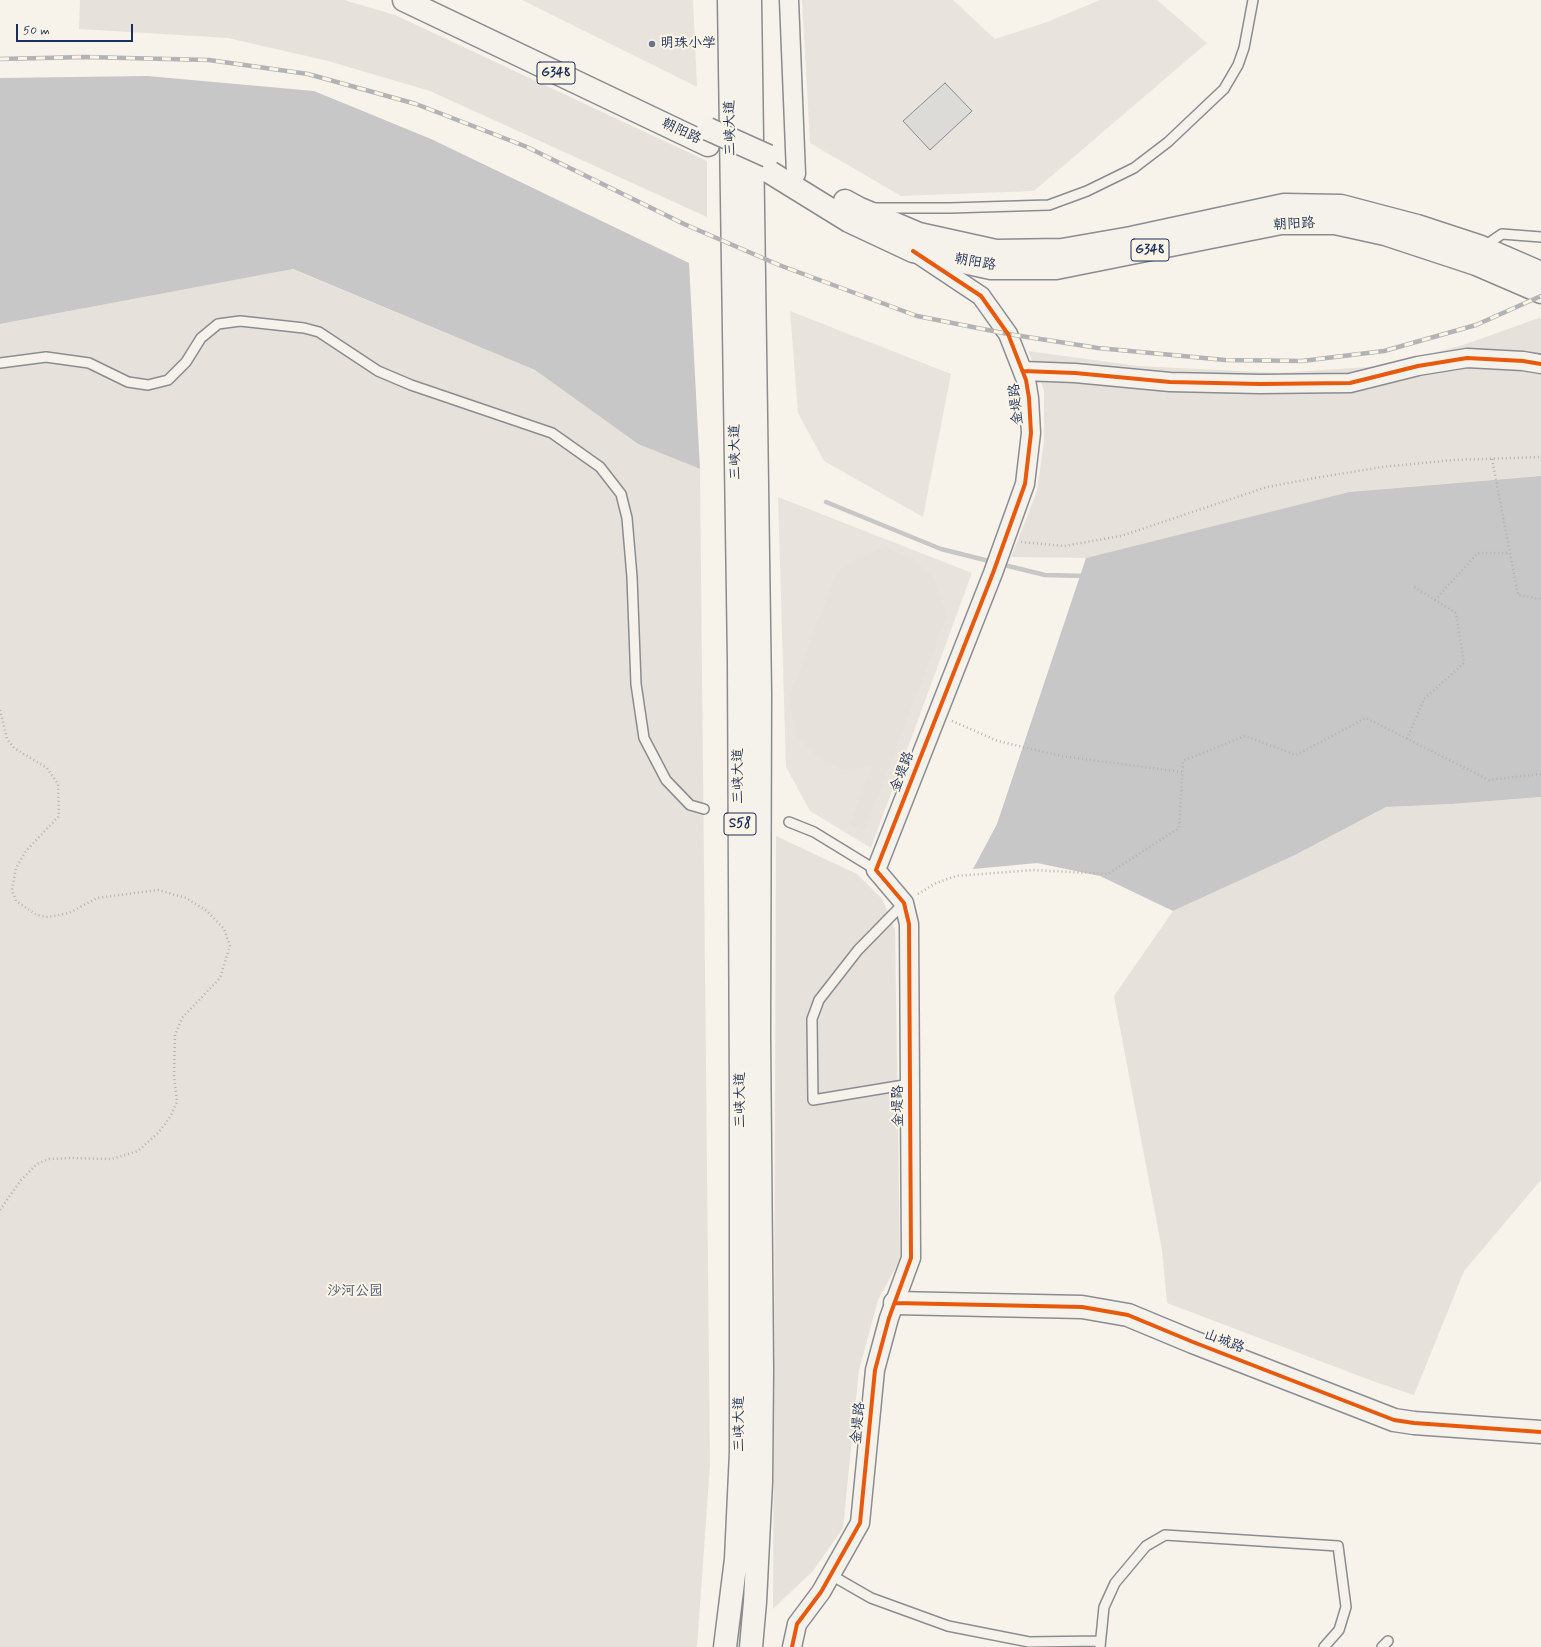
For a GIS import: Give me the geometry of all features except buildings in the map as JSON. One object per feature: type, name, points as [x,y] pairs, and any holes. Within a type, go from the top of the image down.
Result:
[{"type":"main road","name":"朝阳路","points":[[404,0],[708,137],[796,174],[858,208],[919,234],[996,251],[1062,250],[1131,238],[1284,205],[1341,206],[1417,226],[1481,247],[1541,273]]},
{"type":"main road","name":"朝阳路","points":[[439,0],[708,137]]},
{"type":"main road","name":"三峡大道","points":[[725,1647],[736,1559],[741,1452],[739,669],[729,0]]},
{"type":"main road","name":"三峡大道","points":[[750,0],[760,692],[759,1043],[762,1362],[761,1482],[755,1602],[751,1647]]},
{"type":"main road","name":"朝阳路","points":[[768,163],[849,221],[913,251],[991,268],[1056,268],[1281,223],[1335,223],[1385,234],[1476,264],[1541,292]]},
{"type":"main road","name":"山城路","points":[[897,1296],[1093,1294],[1129,1302],[1385,1402],[1415,1409],[1541,1418]]},
{"type":"main road","name":"山城路","points":[[897,1296],[1082,1307],[1128,1315],[1193,1342],[1394,1420],[1414,1423],[1541,1432]]},
{"type":"street","points":[[789,0],[796,174]]},
{"type":"street","name":"金堤路","points":[[792,1647],[797,1624],[821,1592],[860,1523],[875,1370],[897,1296],[911,1258],[909,924],[904,903],[876,870],[993,573],[1025,484],[1031,433],[1029,398],[1023,371],[1008,334],[981,296],[913,251]]},
{"type":"street","points":[[1023,371],[1075,373],[1170,382],[1267,384],[1350,383],[1418,366],[1467,358],[1523,361],[1541,364]]},
{"type":"lane","points":[[858,208],[950,208],[1050,205],[1087,191],[1134,168],[1168,142],[1224,89],[1238,65],[1244,48],[1253,0]]},
{"type":"lane","points":[[1481,247],[1502,234],[1541,237]]},
{"type":"lane","points":[[0,363],[46,357],[89,363],[128,382],[148,385],[168,380],[186,362],[200,338],[218,324],[240,321],[304,328],[320,332],[378,370],[405,382],[470,406],[552,433],[600,466],[621,494],[626,518],[632,577],[636,684],[644,738],[666,780],[690,805],[704,809]]},
{"type":"lane","points":[[789,822],[814,832],[876,870]]},
{"type":"lane","points":[[904,903],[858,950],[819,1000],[812,1020],[813,1100],[910,1084]]},
{"type":"lane","points":[[831,1575],[871,1598],[948,1626],[1030,1642],[1100,1644],[1104,1607],[1115,1583],[1146,1546],[1165,1535],[1338,1546],[1346,1607],[1339,1630],[1324,1647]]},
{"type":"path","points":[[1003,546],[1064,546],[1114,538],[1267,487],[1382,467],[1453,460],[1541,457]]},
{"type":"path","points":[[1492,459],[1518,595],[1541,599]]},
{"type":"path","points":[[1435,600],[1478,553],[1510,553]]},
{"type":"path","points":[[1407,739],[1424,698],[1464,663],[1456,613],[1414,587]]},
{"type":"path","points":[[0,710],[7,739],[14,748],[47,768],[58,784],[59,816],[26,851],[16,868],[12,890],[16,901],[38,915],[48,917],[69,913],[97,898],[158,890],[186,898],[207,911],[224,929],[230,946],[220,978],[182,1018],[175,1035],[174,1075],[177,1102],[170,1117],[159,1132],[138,1151],[112,1159],[70,1158],[49,1160],[37,1164],[21,1180],[0,1210]]},
{"type":"path","points":[[937,715],[998,741],[1061,756],[1182,772]]},
{"type":"path","points":[[904,903],[936,883],[956,876],[1033,870],[1108,874],[1179,828],[1183,761],[1245,736],[1296,755],[1366,718],[1489,780],[1541,774]]},
{"type":"shaded area","name":"明珠小学","points":[[522,0],[693,0],[697,87]]},
{"type":"shaded area","points":[[802,0],[953,0],[995,39],[1047,22],[1100,0],[1157,0],[1207,43],[1034,191],[901,196],[810,143]]},
{"type":"shaded area","points":[[147,76],[314,91],[431,139],[689,263],[700,469],[638,444],[535,370],[293,269],[0,324],[0,78]]},
{"type":"shaded area","points":[[790,311],[951,374],[923,517],[824,461],[798,413]]},
{"type":"shaded area","points":[[1541,476],[1541,797],[1452,804],[1386,807],[1295,855],[1173,911],[1100,876],[1037,863],[973,869],[997,824],[1086,558],[1349,492]]},
{"type":"shaded area","points":[[778,497],[972,573],[871,848],[810,811],[786,767]]},
{"type":"green space","points":[[80,0],[344,0],[395,15],[707,161],[707,217],[430,91],[328,61],[228,38],[79,29]]},
{"type":"green space","name":"沙河公园","points":[[292,269],[535,370],[638,444],[700,469],[710,1465],[697,1647],[0,1647],[0,324]]},
{"type":"green space","points":[[1539,318],[1541,319],[1541,476],[1349,492],[1086,558],[1011,557],[1037,491],[1044,441],[1044,390],[1028,351],[1138,366],[1279,373],[1383,366],[1463,345]]},
{"type":"green space","points":[[886,547],[912,559],[933,576],[947,615],[865,829],[850,825],[872,766],[843,770],[821,760],[796,735],[789,699],[836,573],[861,555]]},
{"type":"green space","points":[[1541,797],[1541,1180],[1464,1271],[1414,1395],[1370,1380],[1167,1303],[1162,1250],[1114,996],[1173,911],[1295,855],[1386,807],[1452,804]]},
{"type":"green space","points":[[776,836],[857,874],[882,899],[895,929],[900,1260],[878,1300],[859,1370],[843,1528],[813,1571],[773,1609]]},
{"type":"waterway","points":[[826,502],[941,549],[993,562]]},
{"type":"waterway","points":[[1000,564],[1045,575],[1085,576]]},
{"type":"railway","points":[[0,59],[85,57],[209,60],[308,74],[416,104],[527,147],[684,224],[779,265],[917,316],[1008,334],[1098,348],[1225,360],[1302,361],[1384,351],[1476,325],[1541,296]]},
{"type":"cycle path","points":[[792,1647],[797,1624],[821,1592],[860,1523],[875,1370],[889,1318],[911,1258],[909,924],[904,903],[876,870],[993,573],[1025,484],[1031,433],[1029,398],[1026,380],[1008,334],[981,296],[913,251]]},
{"type":"cycle path","points":[[1023,371],[1075,373],[1170,382],[1260,384],[1350,383],[1418,366],[1467,358],[1523,361],[1541,364]]},
{"type":"cycle path","points":[[895,1303],[1082,1307],[1128,1315],[1193,1342],[1394,1420],[1414,1423],[1541,1432]]},
{"type":"place","name":"明珠小学","points":[[652,44]]}]
